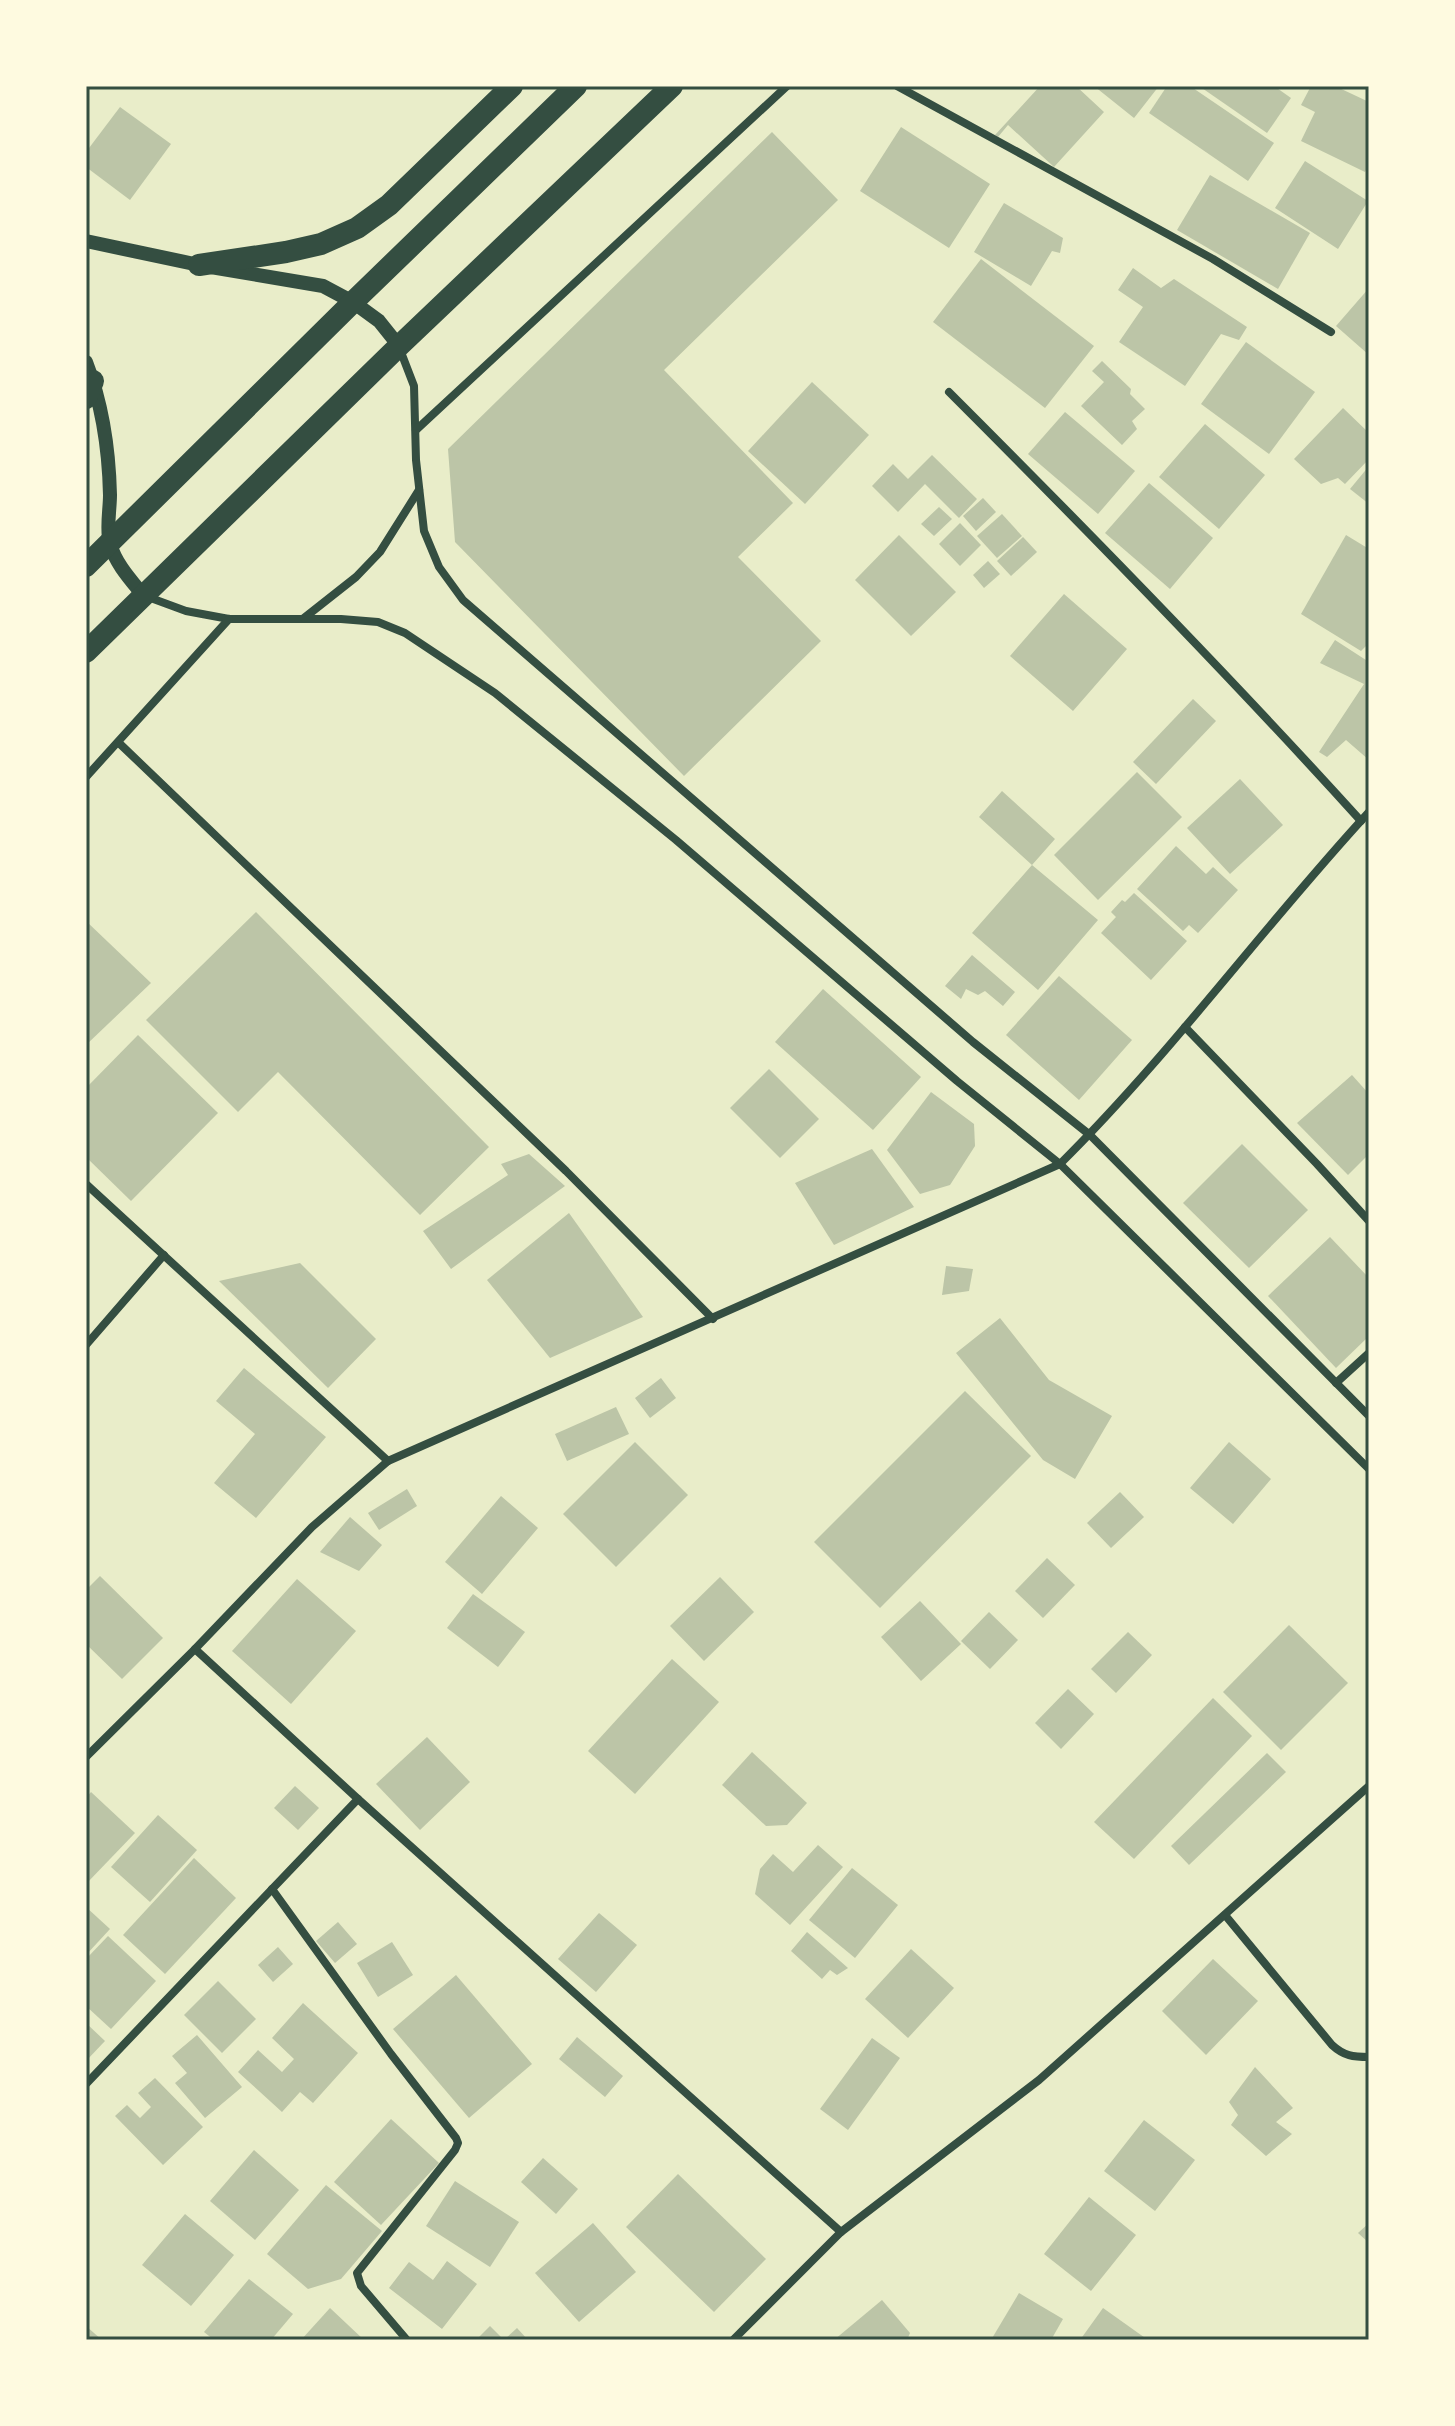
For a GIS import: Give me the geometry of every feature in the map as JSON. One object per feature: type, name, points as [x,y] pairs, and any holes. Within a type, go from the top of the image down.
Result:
[{"type":"highway","points":[[199,265],[309,247],[357,228],[389,205],[512,86]]},
{"type":"highway","points":[[86,566],[576,86]]},
{"type":"highway","points":[[86,652],[399,346],[672,86]]},
{"type":"street","points":[[416,430],[787,86]]},
{"type":"street","points":[[897,86],[1213,259],[1331,332]]},
{"type":"street","points":[[86,241],[199,265],[323,286],[379,321],[399,346],[414,386],[416,460],[424,531],[439,567],[463,600],[973,1042],[1090,1135],[1369,1416]]},
{"type":"street","points":[[88,380],[106,455],[110,492],[109,542],[123,570],[143,595],[186,611],[229,619],[378,622],[405,633],[495,693],[676,840],[957,1081],[1060,1164],[1369,1469]]},
{"type":"street","points":[[949,392],[1143,587],[1262,711],[1361,821]]},
{"type":"street","points":[[303,619],[356,577],[380,552],[419,490]]},
{"type":"street","points":[[86,777],[229,619]]},
{"type":"street","points":[[119,743],[566,1171],[713,1319]]},
{"type":"street","points":[[86,1757],[312,1527],[388,1461],[1060,1164],[1090,1135],[1185,1027],[1369,812]]},
{"type":"street","points":[[1185,1027],[1369,1221]]},
{"type":"street","points":[[86,1184],[388,1461]]},
{"type":"street","points":[[86,1345],[164,1255]]},
{"type":"street","points":[[1336,1383],[1369,1353]]},
{"type":"street","points":[[195,1649],[841,2232]]},
{"type":"street","points":[[733,2340],[841,2232],[1039,2080],[1369,1786]]},
{"type":"street","points":[[86,2084],[358,1799]]},
{"type":"street","points":[[272,1889],[458,2143],[357,2273],[361,2286],[407,2340]]},
{"type":"street","points":[[1225,1915],[1332,2045],[1343,2054],[1369,2057]]},
{"type":"building","points":[[1040,86],[1076,86],[1104,112],[1054,167],[1008,125],[998,137],[995,135]]},
{"type":"building","points":[[1094,86],[1159,86],[1134,118]]},
{"type":"building","points":[[1167,86],[1190,86],[1274,143],[1248,181],[1149,113]]},
{"type":"building","points":[[1199,86],[1274,86],[1291,98],[1267,133]]},
{"type":"building","points":[[1311,86],[1335,86],[1369,102],[1369,164],[1365,172],[1301,141],[1315,112],[1301,105]]},
{"type":"building","points":[[120,107],[171,144],[130,200],[86,167],[86,152]]},
{"type":"building","points":[[901,127],[990,184],[949,248],[860,191]]},
{"type":"building","points":[[772,132],[838,200],[664,370],[793,503],[738,557],[821,641],[684,776],[455,542],[448,449]]},
{"type":"building","points":[[1305,161],[1368,201],[1338,249],[1275,208]]},
{"type":"building","points":[[1210,175],[1310,233],[1278,289],[1177,230]]},
{"type":"building","points":[[1004,203],[1063,238],[1060,253],[1052,251],[1031,286],[974,252]]},
{"type":"building","points":[[981,259],[1094,346],[1045,408],[933,322]]},
{"type":"building","points":[[1133,268],[1161,288],[1174,279],[1247,327],[1239,340],[1221,334],[1185,386],[1119,342],[1143,307],[1118,290]]},
{"type":"building","points":[[1369,288],[1369,355],[1336,326]]},
{"type":"building","points":[[1246,342],[1315,392],[1269,454],[1201,404]]},
{"type":"building","points":[[1102,361],[1131,389],[1130,394],[1145,409],[1132,421],[1137,429],[1122,445],[1081,406],[1104,382],[1092,371]]},
{"type":"building","points":[[812,382],[869,435],[805,504],[748,451]]},
{"type":"building","points":[[1343,408],[1369,433],[1369,459],[1345,484],[1338,478],[1321,484],[1294,459]]},
{"type":"building","points":[[1065,412],[1135,471],[1098,514],[1028,454]]},
{"type":"building","points":[[1205,424],[1265,475],[1219,529],[1159,477]]},
{"type":"building","points":[[932,455],[977,499],[959,518],[925,484],[898,512],[872,486],[893,464],[908,479]]},
{"type":"building","points":[[1369,466],[1369,504],[1350,489]]},
{"type":"building","points":[[1149,483],[1213,538],[1170,589],[1105,533]]},
{"type":"building","points":[[983,498],[996,512],[976,531],[963,516]]},
{"type":"building","points":[[939,507],[952,519],[934,536],[921,524]]},
{"type":"building","points":[[1002,514],[1022,536],[997,558],[977,536]]},
{"type":"building","points":[[960,523],[981,545],[960,566],[939,544]]},
{"type":"building","points":[[899,535],[956,592],[911,636],[855,580]]},
{"type":"building","points":[[1346,535],[1369,549],[1369,643],[1361,651],[1301,614]]},
{"type":"building","points":[[1023,537],[1037,552],[1011,576],[997,561]]},
{"type":"building","points":[[988,561],[1000,574],[984,588],[973,575]]},
{"type":"building","points":[[1064,594],[1127,649],[1073,711],[1010,656]]},
{"type":"building","points":[[1335,640],[1369,662],[1369,760],[1346,740],[1327,757],[1319,752],[1364,684],[1320,663]]},
{"type":"building","points":[[1193,699],[1216,721],[1156,784],[1133,762]]},
{"type":"building","points":[[1137,772],[1182,817],[1098,900],[1054,855]]},
{"type":"building","points":[[1240,779],[1283,825],[1230,874],[1187,828]]},
{"type":"building","points":[[1002,791],[1055,839],[1032,865],[979,817]]},
{"type":"building","points":[[1176,846],[1206,874],[1213,867],[1238,890],[1198,933],[1189,925],[1183,931],[1137,889]]},
{"type":"building","points":[[1032,865],[1098,920],[1038,990],[972,933]]},
{"type":"building","points":[[1134,893],[1187,941],[1151,980],[1101,933],[1116,917],[1111,912]]},
{"type":"building","points":[[256,912],[489,1147],[420,1215],[278,1072],[238,1112],[146,1020]]},
{"type":"building","points":[[86,921],[151,983],[86,1045]]},
{"type":"building","points":[[972,955],[1015,992],[1003,1006],[985,991],[978,995],[966,989],[961,999],[945,986]]},
{"type":"building","points":[[1059,976],[1132,1040],[1079,1100],[1006,1035]]},
{"type":"building","points":[[823,989],[921,1077],[873,1130],[775,1042]]},
{"type":"building","points":[[138,1035],[218,1113],[131,1201],[86,1157],[86,1088]]},
{"type":"building","points":[[769,1069],[819,1119],[780,1158],[730,1108]]},
{"type":"building","points":[[1352,1075],[1369,1094],[1369,1154],[1348,1175],[1297,1123]]},
{"type":"building","points":[[931,1092],[974,1124],[975,1146],[950,1185],[920,1194],[887,1150]]},
{"type":"building","points":[[1242,1144],[1308,1210],[1249,1268],[1183,1203]]},
{"type":"building","points":[[872,1149],[914,1207],[834,1245],[795,1183]]},
{"type":"building","points":[[529,1154],[565,1186],[451,1269],[423,1231],[508,1175],[501,1164]]},
{"type":"building","points":[[569,1213],[643,1317],[550,1358],[487,1280]]},
{"type":"building","points":[[1330,1237],[1369,1278],[1369,1336],[1336,1368],[1268,1296]]},
{"type":"building","points":[[300,1263],[376,1339],[328,1388],[219,1281]]},
{"type":"building","points":[[946,1266],[973,1269],[969,1291],[942,1295]]},
{"type":"building","points":[[1000,1318],[1049,1380],[1112,1416],[1075,1479],[1043,1460],[956,1353]]},
{"type":"building","points":[[244,1368],[326,1437],[256,1518],[214,1483],[255,1434],[216,1401]]},
{"type":"building","points":[[661,1378],[676,1398],[650,1418],[635,1398]]},
{"type":"building","points":[[965,1391],[1031,1456],[880,1608],[814,1542]]},
{"type":"building","points":[[616,1407],[629,1434],[567,1461],[555,1434]]},
{"type":"building","points":[[635,1442],[688,1495],[616,1567],[563,1514]]},
{"type":"building","points":[[1229,1442],[1271,1479],[1233,1524],[1190,1488]]},
{"type":"building","points":[[407,1489],[417,1506],[379,1530],[368,1513]]},
{"type":"building","points":[[1120,1492],[1144,1517],[1111,1548],[1087,1523]]},
{"type":"building","points":[[501,1496],[538,1528],[482,1594],[445,1562]]},
{"type":"building","points":[[350,1517],[382,1545],[359,1571],[320,1552]]},
{"type":"building","points":[[1047,1558],[1075,1585],[1043,1618],[1015,1591]]},
{"type":"building","points":[[100,1576],[163,1638],[122,1679],[86,1644],[86,1590]]},
{"type":"building","points":[[720,1577],[754,1612],[704,1661],[670,1626]]},
{"type":"building","points":[[297,1579],[356,1631],[291,1704],[232,1651]]},
{"type":"building","points":[[473,1594],[525,1632],[498,1667],[447,1628]]},
{"type":"building","points":[[920,1601],[961,1644],[921,1681],[881,1637]]},
{"type":"building","points":[[989,1612],[1018,1640],[990,1669],[961,1641]]},
{"type":"building","points":[[1289,1625],[1348,1683],[1281,1750],[1223,1692]]},
{"type":"building","points":[[1128,1632],[1152,1655],[1116,1693],[1091,1669]]},
{"type":"building","points":[[672,1659],[719,1702],[635,1794],[588,1751]]},
{"type":"building","points":[[1068,1689],[1094,1714],[1061,1749],[1035,1723]]},
{"type":"building","points":[[1213,1698],[1252,1736],[1134,1859],[1094,1822]]},
{"type":"building","points":[[427,1737],[470,1782],[420,1830],[376,1784]]},
{"type":"building","points":[[752,1752],[807,1803],[787,1825],[766,1826],[722,1785]]},
{"type":"building","points":[[1267,1753],[1286,1772],[1189,1865],[1171,1846]]},
{"type":"building","points":[[295,1786],[319,1808],[298,1830],[274,1808]]},
{"type":"building","points":[[91,1792],[135,1833],[86,1884],[86,1798]]},
{"type":"building","points":[[158,1815],[197,1850],[150,1902],[111,1867]]},
{"type":"building","points":[[818,1845],[843,1867],[790,1925],[755,1894],[760,1869],[773,1854],[793,1872]]},
{"type":"building","points":[[194,1858],[236,1898],[165,1974],[123,1935]]},
{"type":"building","points":[[852,1868],[898,1905],[855,1958],[809,1920]]},
{"type":"building","points":[[86,1907],[110,1929],[86,1955]]},
{"type":"building","points":[[599,1913],[637,1945],[596,1992],[558,1959]]},
{"type":"building","points":[[338,1922],[357,1944],[335,1963],[316,1941]]},
{"type":"building","points":[[807,1932],[848,1968],[837,1975],[830,1970],[822,1979],[791,1951]]},
{"type":"building","points":[[108,1936],[156,1981],[111,2029],[86,2006],[86,1959]]},
{"type":"building","points":[[392,1942],[413,1975],[378,1997],[357,1963]]},
{"type":"building","points":[[278,1947],[293,1964],[273,1982],[258,1965]]},
{"type":"building","points":[[911,1949],[954,1988],[908,2038],[865,1999]]},
{"type":"building","points":[[1213,1959],[1258,2001],[1206,2055],[1162,2011]]},
{"type":"building","points":[[456,1975],[532,2064],[469,2118],[393,2029]]},
{"type":"building","points":[[218,1981],[256,2019],[222,2053],[184,2015]]},
{"type":"building","points":[[303,2003],[358,2053],[313,2103],[300,2092],[282,2112],[238,2072],[258,2050],[282,2072],[294,2059],[272,2038]]},
{"type":"building","points":[[86,2023],[105,2041],[86,2061]]},
{"type":"building","points":[[197,2035],[242,2087],[205,2118],[175,2083],[187,2073],[172,2056]]},
{"type":"building","points":[[577,2037],[623,2076],[605,2097],[559,2059]]},
{"type":"building","points":[[872,2038],[900,2058],[848,2130],[820,2109]]},
{"type":"building","points":[[1255,2067],[1293,2108],[1276,2122],[1292,2134],[1266,2156],[1231,2125],[1238,2115],[1229,2102]]},
{"type":"building","points":[[155,2078],[203,2127],[163,2165],[115,2116],[127,2105],[140,2118],[151,2107],[138,2093]]},
{"type":"building","points":[[391,2119],[439,2163],[381,2225],[334,2182]]},
{"type":"building","points":[[1144,2120],[1195,2160],[1155,2211],[1104,2171]]},
{"type":"building","points":[[254,2150],[299,2190],[255,2240],[210,2201]]},
{"type":"building","points":[[543,2158],[578,2189],[556,2214],[521,2182]]},
{"type":"building","points":[[678,2174],[766,2259],[714,2312],[626,2227]]},
{"type":"building","points":[[455,2181],[519,2222],[490,2267],[426,2226]]},
{"type":"building","points":[[326,2185],[382,2231],[341,2279],[308,2289],[267,2254]]},
{"type":"building","points":[[1089,2197],[1136,2235],[1091,2291],[1044,2254]]},
{"type":"building","points":[[185,2214],[234,2255],[191,2306],[142,2265]]},
{"type":"building","points":[[593,2223],[636,2272],[579,2322],[535,2273]]},
{"type":"building","points":[[1369,2223],[1369,2243],[1358,2233]]},
{"type":"building","points":[[447,2261],[477,2284],[442,2329],[389,2288],[409,2262],[433,2280]]},
{"type":"building","points":[[249,2279],[293,2314],[271,2340],[214,2340],[204,2332]]},
{"type":"building","points":[[1019,2293],[1063,2319],[1051,2340],[991,2340]]},
{"type":"building","points":[[882,2300],[910,2333],[907,2340],[834,2340]]},
{"type":"building","points":[[330,2308],[364,2340],[301,2340]]},
{"type":"building","points":[[1103,2308],[1148,2340],[1080,2340]]},
{"type":"building","points":[[86,2326],[102,2340],[86,2340]]},
{"type":"building","points":[[490,2326],[504,2340],[476,2340]]},
{"type":"building","points":[[517,2328],[528,2340],[504,2340]]}]
